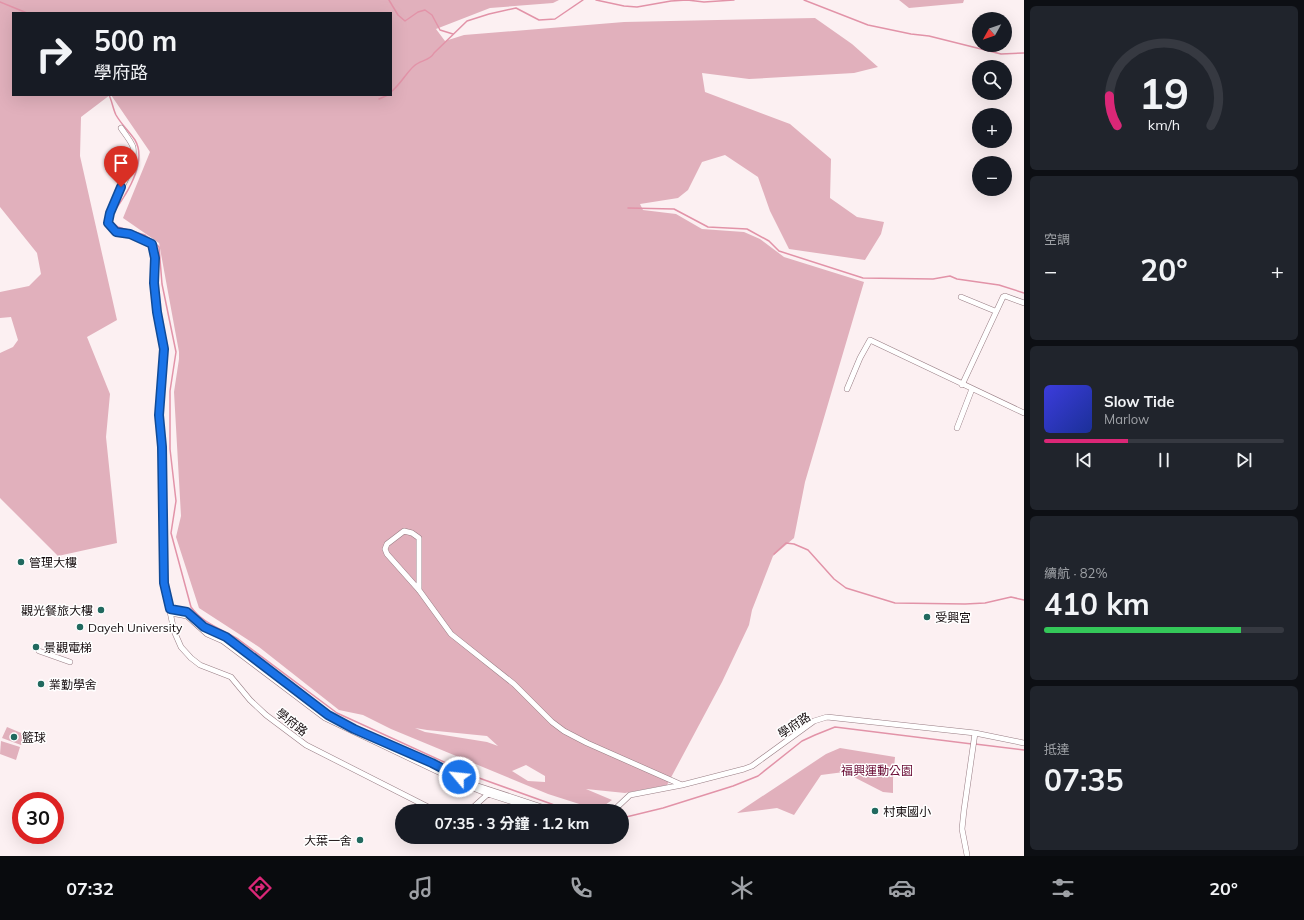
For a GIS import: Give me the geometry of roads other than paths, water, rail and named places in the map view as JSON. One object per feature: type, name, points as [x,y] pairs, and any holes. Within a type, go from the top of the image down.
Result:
[{"type":"street","name":"學府路","points":[[121,128],[133,146],[132,165],[110,213],[108,223],[116,232],[130,234],[152,244],[154,250],[154,283],[157,312],[164,349],[159,415],[162,447],[164,583],[174,630],[181,647],[190,658],[200,665],[231,677],[250,700],[306,745],[422,804]]},
{"type":"street","points":[[962,385],[1002,297],[1005,296],[1024,303]]},
{"type":"street","points":[[961,297],[996,311]]},
{"type":"street","points":[[847,390],[860,358],[870,340],[962,385],[1024,413]]},
{"type":"street","points":[[958,428],[972,389]]},
{"type":"street","points":[[419,590],[419,538],[412,533],[404,531],[387,544],[385,549],[387,554],[419,590],[451,634],[514,684],[552,722],[564,731],[587,743],[682,785]]},
{"type":"street","name":"學府路","points":[[170,611],[187,616],[207,634],[223,641],[325,718],[468,786],[519,804]]},
{"type":"street","points":[[170,611],[187,612],[204,627],[226,637],[328,715],[354,729],[432,763],[472,784],[533,804]]},
{"type":"street","points":[[38,651],[70,662]]},
{"type":"street","name":"學府路","points":[[620,804],[630,795],[682,785],[744,770],[752,766],[814,721],[827,717],[975,733],[1024,743]]},
{"type":"street","points":[[967,855],[962,829],[975,733]]},
{"type":"street","points":[[477,804],[493,791]]},
{"type":"waterway","points":[[389,0],[398,15],[405,21],[418,12],[425,10],[432,15],[440,30],[453,34]]},
{"type":"waterway","points":[[392,91],[414,66],[430,58],[467,21],[516,8],[539,20],[555,19],[583,0]]},
{"type":"waterway","points":[[596,0],[624,6],[637,7],[671,1],[687,0],[704,2],[734,0]]},
{"type":"waterway","points":[[804,0],[868,25],[911,34],[929,36],[1001,54],[1024,53]]},
{"type":"waterway","points":[[0,2],[25,12]]},
{"type":"waterway","points":[[109,96],[116,115],[135,140],[139,154],[139,161],[135,175],[115,211],[112,222],[118,227],[145,235],[159,247],[162,284],[176,352],[170,391],[170,449],[176,501],[171,533],[191,607],[201,617],[238,639],[337,713],[479,778],[551,804]]},
{"type":"waterway","points":[[379,99],[386,96]]},
{"type":"waterway","points":[[628,208],[674,209],[708,227],[747,229],[769,241],[779,251],[863,278],[933,279],[950,276],[957,279],[999,285],[1024,293]]},
{"type":"waterway","points":[[774,554],[786,543],[794,544],[808,550],[834,579],[846,588],[895,603],[985,603],[1011,597],[1024,600]]},
{"type":"waterway","points":[[629,816],[663,808],[733,786],[758,776],[802,741],[835,727],[972,744]]},
{"type":"waterway","points":[[975,744],[1024,750]]},
{"type":"place","name":"管理大樓","points":[[21,562]]},
{"type":"place","name":"觀光餐旅大樓","points":[[101,610]]},
{"type":"place","name":"受興宮","points":[[927,617]]},
{"type":"place","name":"Dayeh University","points":[[80,627]]},
{"type":"place","name":"景觀電梯","points":[[36,647]]},
{"type":"place","name":"業勤學舍","points":[[41,684]]},
{"type":"place","name":"籃球","points":[[14,737]]},
{"type":"place","name":"村東國小","points":[[875,811]]},
{"type":"place","name":"大葉一舍","points":[[360,840]]},
{"type":"park label","name":"福興運動公園","points":[[877,770]]}]
